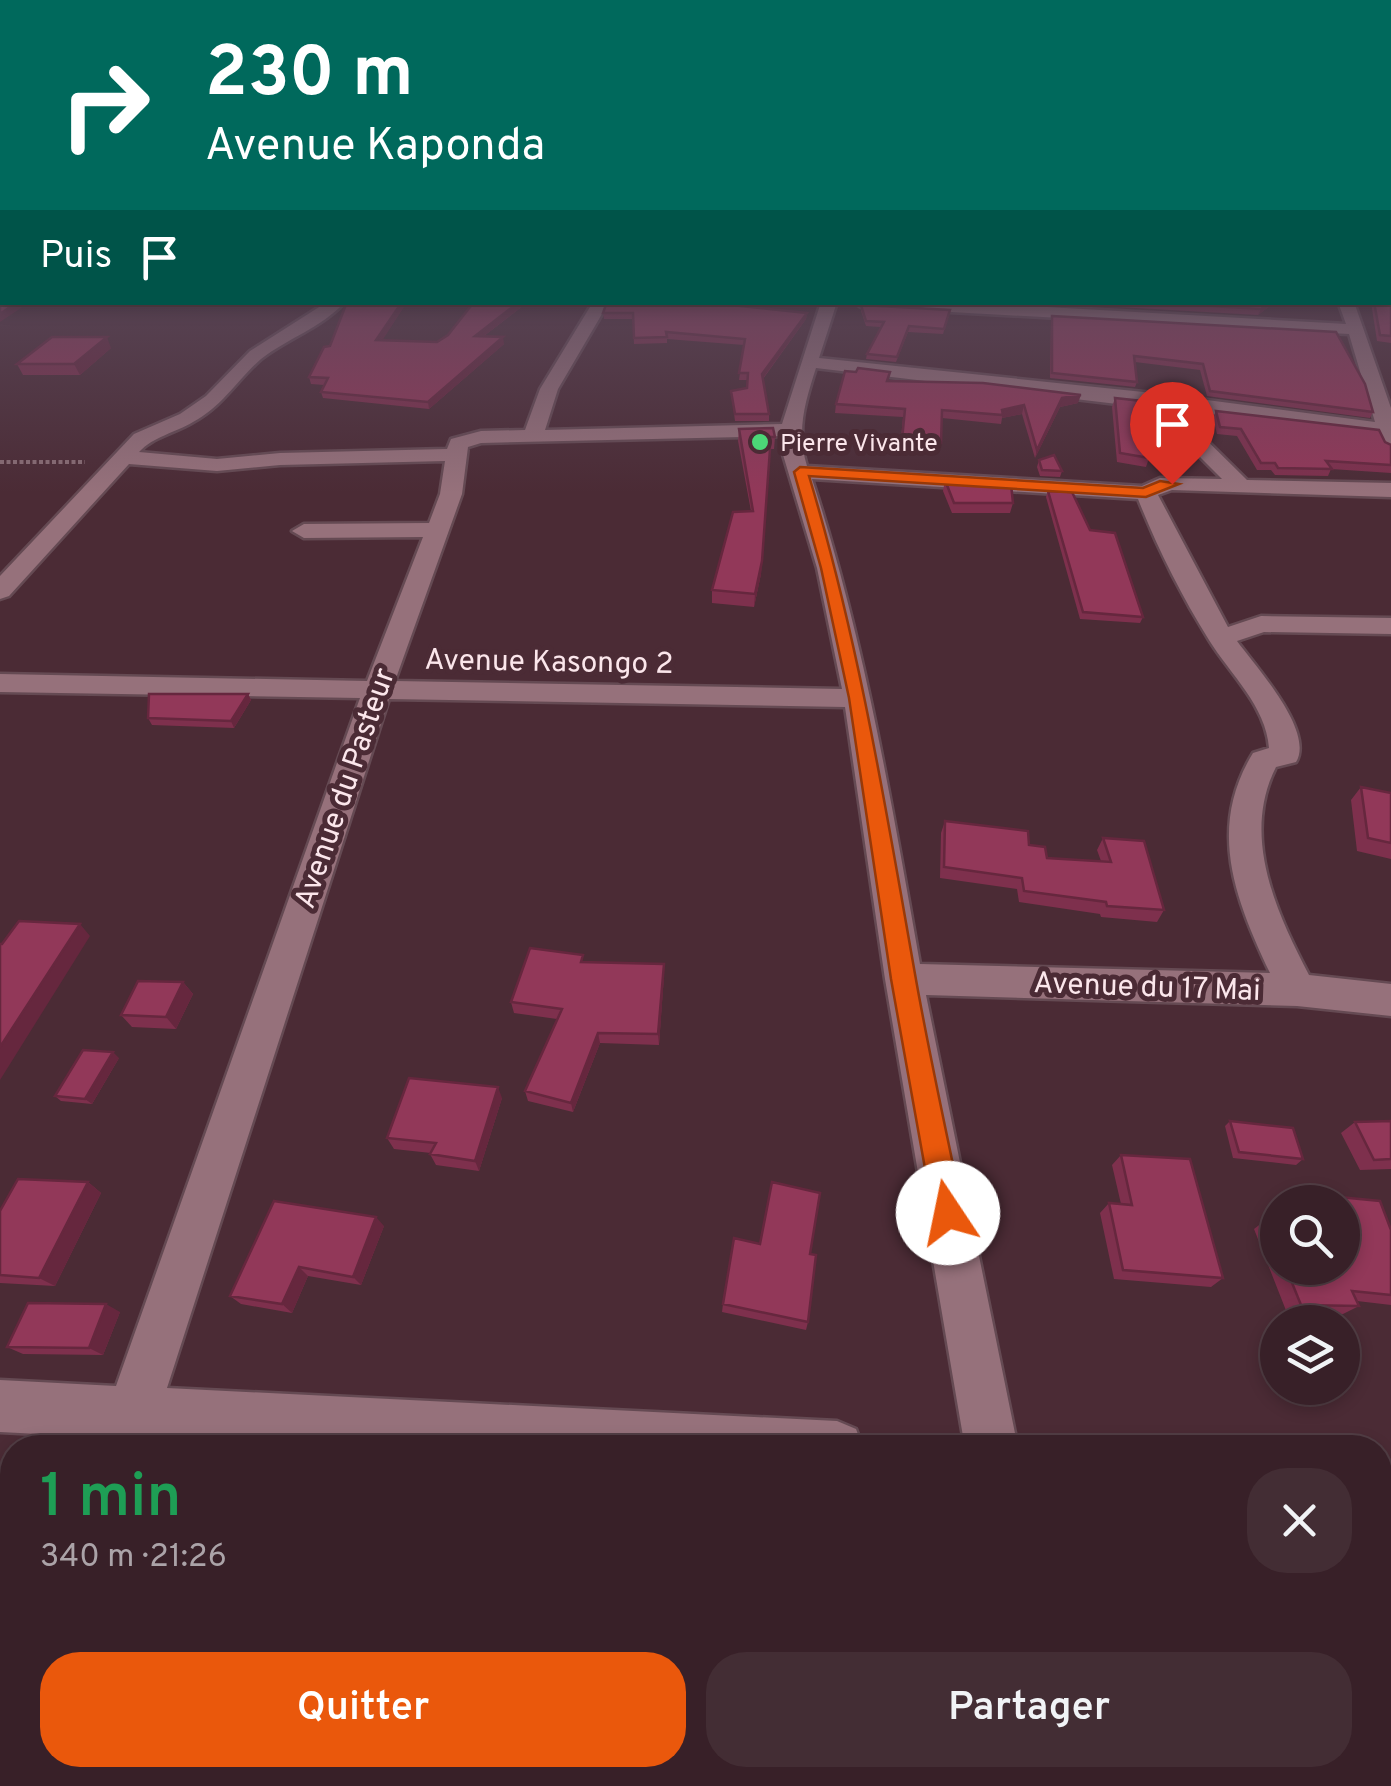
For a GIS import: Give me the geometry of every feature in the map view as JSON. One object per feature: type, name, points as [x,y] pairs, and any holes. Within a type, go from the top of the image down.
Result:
[{"type":"street","points":[[0,591],[147,434],[201,408],[256,355],[305,326]]},
{"type":"street","points":[[533,436],[549,389],[586,326]]},
{"type":"street","points":[[821,326],[789,430],[829,568],[858,698],[904,979],[990,1435]]},
{"type":"street","points":[[809,362],[1153,399],[1388,436],[1355,328],[1327,326]]},
{"type":"street","points":[[1153,399],[1240,486]]},
{"type":"street","points":[[123,459],[218,465],[280,459],[455,455],[458,443],[466,439],[789,430]]},
{"type":"street","name":"Avenue du Pasteur","points":[[127,1430],[376,690],[451,494],[455,455]]},
{"type":"street","points":[[800,472],[1146,493],[1160,485],[1391,490]]},
{"type":"street","points":[[1146,493],[1161,529],[1221,638],[1257,689],[1286,742],[1286,756],[1264,760],[1252,780],[1245,823],[1254,899],[1297,990]]},
{"type":"street","points":[[304,530],[438,530]]},
{"type":"street","points":[[1221,638],[1262,624],[1391,626]]},
{"type":"street","name":"Avenue Kasongo 2","points":[[0,683],[858,698]]},
{"type":"street","name":"Avenue du 17 Mai","points":[[904,979],[1297,990],[1391,1000]]},
{"type":"street","points":[[0,1406],[127,1430],[324,1435]]},
{"type":"path","points":[[0,462],[123,459]]},
{"type":"building","points":[[338,326],[385,326],[376,340],[437,342],[455,326],[487,326],[475,336],[503,337],[428,402],[321,392],[328,378],[309,377],[324,347],[330,346]]},
{"type":"building","points":[[634,326],[797,326],[762,374],[769,414],[735,414],[731,391],[747,388],[748,373],[739,373],[745,339],[666,332],[667,337],[634,338]]},
{"type":"building","points":[[882,326],[909,326],[897,357],[867,354]]},
{"type":"building","points":[[1052,326],[1236,326],[1336,332],[1365,384],[1373,412],[1210,391],[1203,364],[1134,356],[1137,382],[1052,373]]},
{"type":"building","points":[[1378,326],[1391,326],[1391,336],[1380,335]]},
{"type":"building","points":[[52,337],[107,337],[74,364],[17,364]]},
{"type":"building","points":[[858,368],[890,372],[887,381],[983,383],[1081,395],[1062,398],[1037,450],[1024,405],[1002,410],[1003,415],[942,410],[941,443],[902,440],[905,409],[836,404],[845,371],[856,372]]},
{"type":"building","points":[[1115,398],[1142,401],[1149,458],[1120,453]]},
{"type":"building","points":[[1216,411],[1379,430],[1391,445],[1391,465],[1326,461],[1332,469],[1278,468],[1275,463],[1261,463],[1241,429],[1220,427]]},
{"type":"building","points":[[773,428],[775,437],[767,437],[770,449],[762,561],[755,594],[712,590],[733,512],[753,511],[739,429]]},
{"type":"building","points":[[1054,455],[1062,471],[1042,470],[1039,460]]},
{"type":"building","points":[[945,480],[1011,484],[1013,503],[954,503]]},
{"type":"building","points":[[1048,491],[1072,492],[1090,530],[1115,533],[1143,617],[1083,612]]},
{"type":"building","points":[[149,694],[248,694],[231,721],[148,718]]},
{"type":"building","points":[[1361,787],[1391,793],[1391,843],[1368,838]]},
{"type":"building","points":[[945,821],[1028,831],[1029,845],[1045,847],[1047,858],[1111,862],[1103,838],[1144,841],[1164,910],[1107,906],[1106,902],[1024,891],[1022,878],[944,867]]},
{"type":"building","points":[[19,921],[80,924],[0,1047],[0,944]]},
{"type":"building","points":[[530,948],[583,955],[581,962],[664,964],[658,1034],[598,1033],[571,1103],[525,1091],[562,1009],[511,1002]]},
{"type":"building","points":[[138,981],[183,982],[166,1017],[121,1015]]},
{"type":"building","points":[[83,1050],[113,1052],[85,1099],[55,1096]]},
{"type":"building","points":[[409,1078],[498,1087],[475,1161],[430,1154],[436,1143],[387,1138]]},
{"type":"building","points":[[1230,1121],[1293,1128],[1303,1159],[1239,1152]]},
{"type":"building","points":[[1391,1121],[1391,1159],[1374,1160],[1355,1122]]},
{"type":"building","points":[[1121,1155],[1190,1159],[1223,1278],[1123,1270],[1109,1203],[1132,1205]]},
{"type":"building","points":[[18,1179],[88,1182],[39,1278],[0,1275],[0,1211]]},
{"type":"building","points":[[772,1182],[820,1193],[810,1254],[816,1255],[808,1322],[723,1304],[734,1238],[760,1244]]},
{"type":"building","points":[[1360,1199],[1380,1201],[1391,1230],[1391,1295],[1352,1291],[1359,1305],[1301,1305],[1293,1285],[1360,1285]]},
{"type":"building","points":[[274,1201],[376,1217],[353,1277],[299,1267],[282,1304],[230,1296]]},
{"type":"building","points":[[28,1303],[106,1304],[89,1348],[7,1347]]},
{"type":"place","name":"Pierre Vivante","points":[[760,442]]},
{"type":"route","points":[[948,1213],[904,979],[858,698],[829,568],[800,472],[1146,493],[1156,486],[1172,484]]}]
